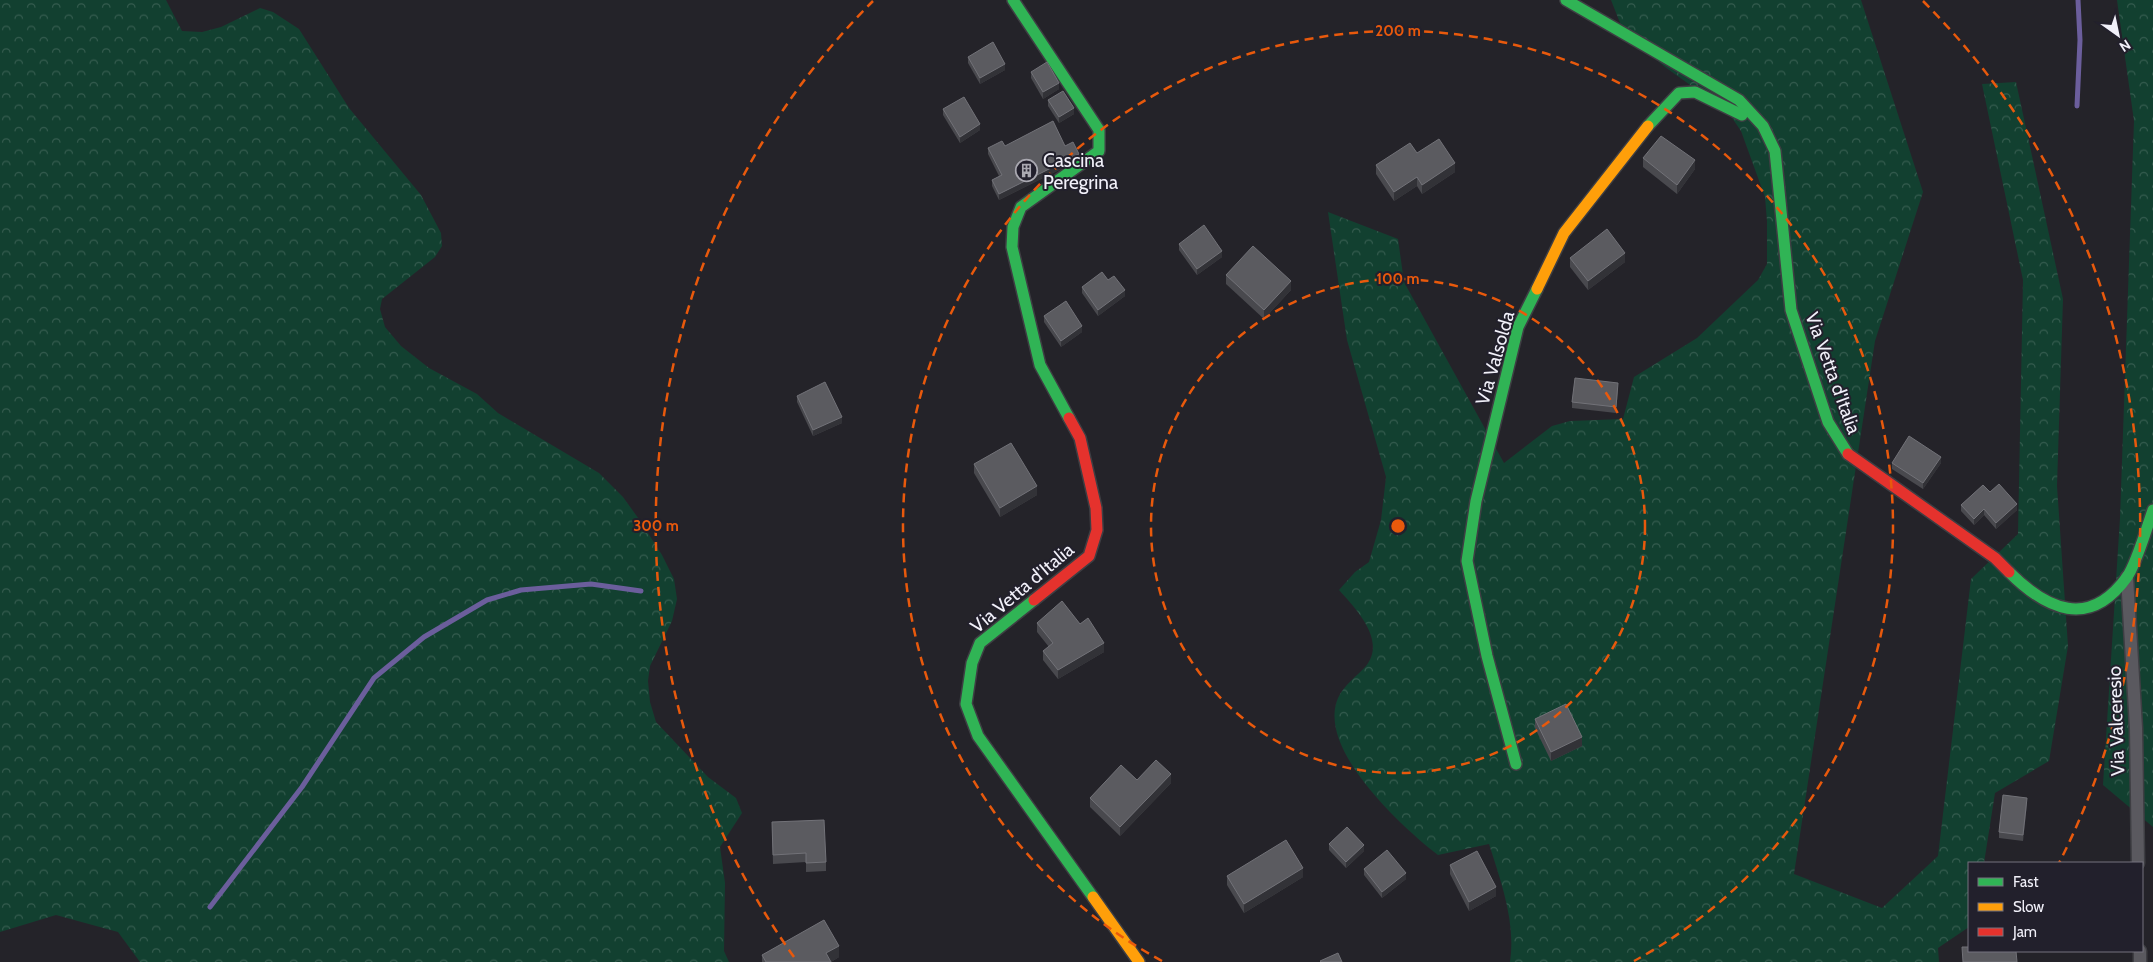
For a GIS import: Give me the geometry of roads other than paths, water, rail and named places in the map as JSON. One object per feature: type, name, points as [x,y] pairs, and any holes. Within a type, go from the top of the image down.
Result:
[{"type":"street","name":"Via Vetta d'Italia","points":[[1014,0],[1099,130],[1099,151],[1021,207],[1013,227],[1012,247],[1040,365],[1080,438],[1096,508],[1098,530],[1089,556],[980,642],[972,662],[966,704],[978,736],[1139,962]]},
{"type":"street","name":"Via Vetta d'Italia","points":[[1566,0],[1739,100],[1763,126],[1776,151],[1791,310],[1828,422],[1844,452],[1995,558],[2023,586],[2052,604],[2071,611],[2090,607],[2107,597],[2128,577],[2153,510]]},
{"type":"street","name":"Via Valsolda","points":[[1516,764],[1487,656],[1467,561],[1476,502],[1518,327],[1564,234],[1641,133],[1680,94],[1696,92],[1763,126]]},
{"type":"street","name":"Via Valceresio","points":[[2128,577],[2136,728],[2138,862]]},
{"type":"waterway","points":[[2077,106],[2080,40],[2078,0]]},
{"type":"waterway","points":[[210,907],[302,787],[374,678],[424,637],[487,600],[521,590],[591,584],[641,591]]},
{"type":"place","name":"Cascina Peregrina","points":[[1027,171]]}]
